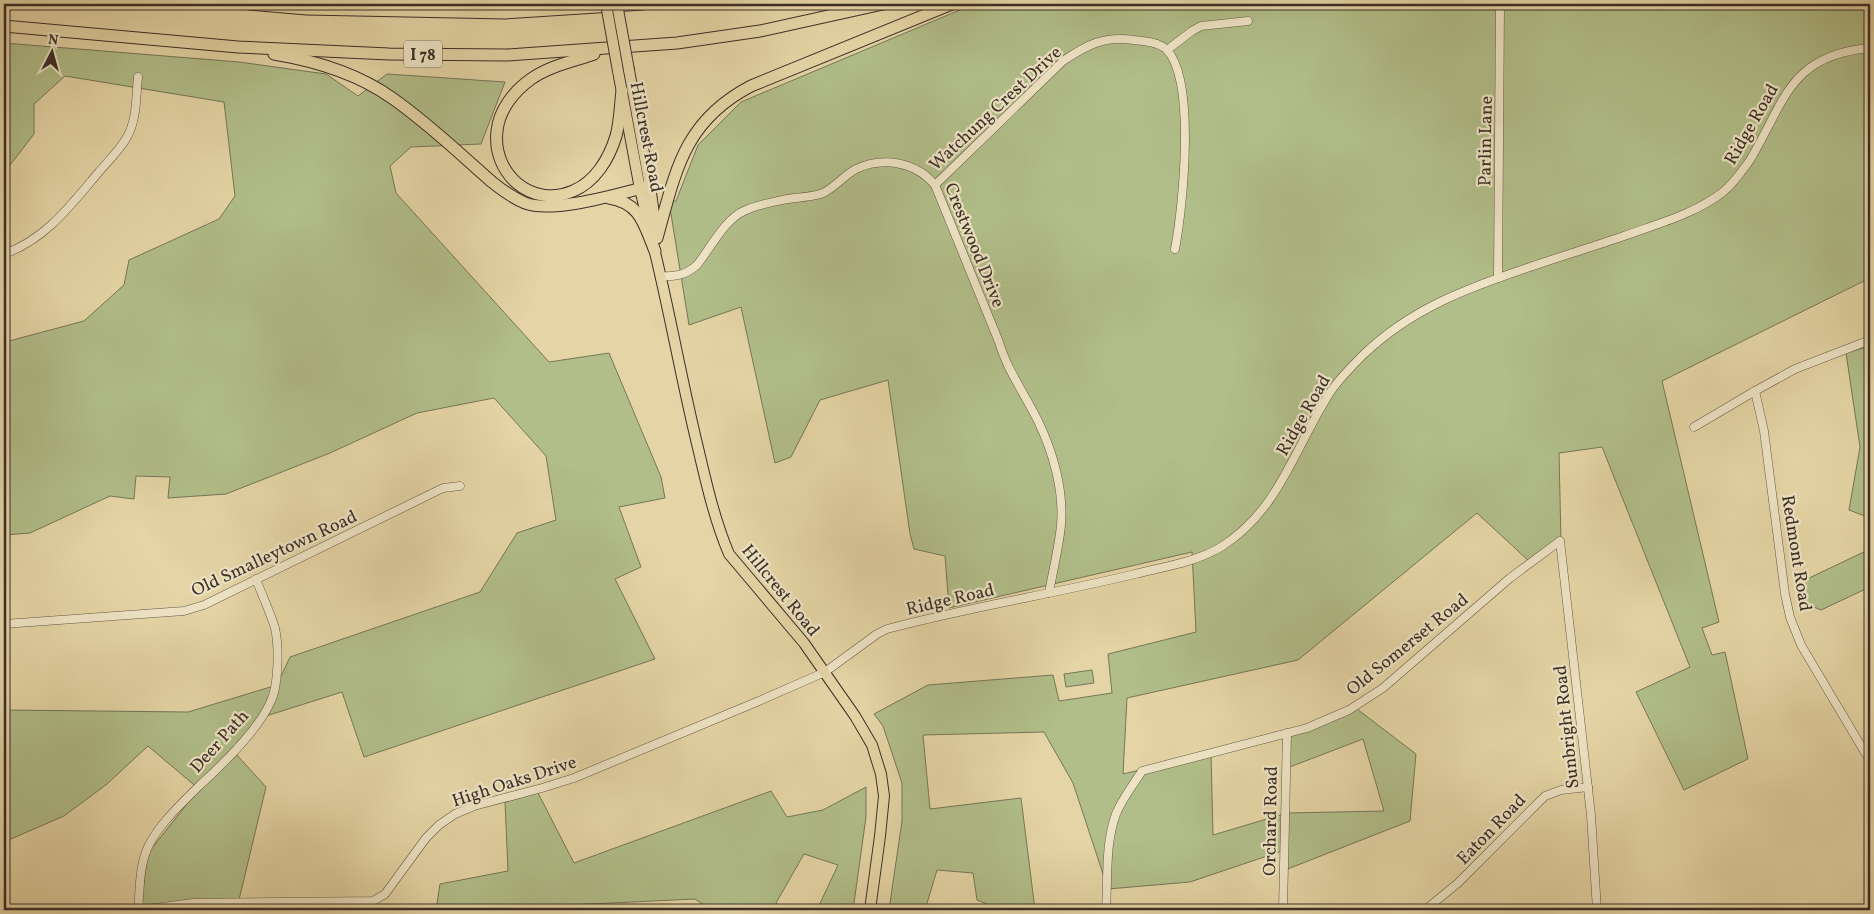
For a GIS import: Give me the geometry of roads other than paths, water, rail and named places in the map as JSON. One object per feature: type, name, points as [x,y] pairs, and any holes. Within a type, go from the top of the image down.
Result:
[{"type":"highway","points":[[249,4],[307,9],[495,13],[644,4]]},
{"type":"highway","points":[[592,8],[612,4]]},
{"type":"highway","name":"I 78","points":[[4,26],[238,46],[389,54],[507,55],[677,43],[760,31],[883,4]]},
{"type":"highway","points":[[657,238],[673,178],[682,157],[698,128],[724,102],[751,86],[952,4]]},
{"type":"highway","points":[[238,46],[338,70],[392,97],[492,182],[506,193],[526,204],[542,206],[559,205],[605,197],[645,187]]},
{"type":"highway","points":[[608,49],[542,72],[530,79],[508,101],[499,118],[496,138],[500,163],[506,173],[524,188],[550,196],[573,191],[590,181],[606,160],[615,138],[619,123],[622,91]]},
{"type":"highway","points":[[605,197],[620,199],[629,203],[639,212],[655,251]]},
{"type":"main road","name":"Hillcrest Road","points":[[606,4],[624,70],[622,91],[657,238],[661,276]]},
{"type":"main road","name":"Hillcrest Road","points":[[617,4],[624,70],[655,251],[682,383],[721,536],[733,561],[776,609],[825,672],[872,745],[882,774],[884,796],[870,910]]},
{"type":"street","name":"Parlin Lane","points":[[1498,278],[1500,4]]},
{"type":"street","points":[[1175,249],[1180,222],[1185,107],[1181,78],[1167,50],[1201,26],[1248,21]]},
{"type":"street","name":"Watchung Crest Drive","points":[[935,185],[1063,61],[1082,48],[1098,42],[1119,38],[1150,42],[1167,50]]},
{"type":"street","name":"Ridge Road","points":[[825,672],[877,634],[887,629],[1183,562],[1212,552],[1224,545],[1244,529],[1286,476],[1330,393],[1363,355],[1397,326],[1428,307],[1498,278],[1672,219],[1704,204],[1724,192],[1741,174],[1779,104],[1801,74],[1832,56],[1870,48]]},
{"type":"street","points":[[4,254],[30,242],[52,225],[127,136],[132,122],[138,77]]},
{"type":"street","name":"Crestwood Drive","points":[[661,276],[674,276],[698,266],[730,221],[743,211],[760,205],[824,193],[854,170],[875,162],[902,164],[928,176],[935,185],[999,342],[1003,357],[1038,421],[1048,445],[1058,481],[1061,502],[1060,533],[1049,593]]},
{"type":"street","points":[[1694,427],[1755,390],[1795,369],[1870,340]]},
{"type":"street","name":"Redmont Road","points":[[1755,390],[1764,431],[1785,594],[1790,617],[1800,645],[1870,761]]},
{"type":"street","name":"Old Smalleytown Road","points":[[4,624],[184,611],[204,605],[443,488],[460,486]]},
{"type":"street","name":"Old Somerset Road","points":[[1106,910],[1110,842],[1113,824],[1121,806],[1142,771],[1330,720],[1365,701],[1383,688],[1510,578],[1560,541]]},
{"type":"street","name":"Sunbright Road","points":[[1560,541],[1588,787],[1598,910]]},
{"type":"street","name":"Deer Path","points":[[139,910],[142,867],[148,847],[163,824],[222,765],[257,724],[270,703],[278,662],[278,644],[275,628],[256,579]]},
{"type":"street","name":"High Oaks Drive","points":[[139,910],[193,903],[373,900],[384,894],[426,838],[439,824],[455,814],[474,806],[574,778],[825,672]]},
{"type":"street","name":"Orchard Road","points":[[1284,910],[1287,733]]},
{"type":"street","name":"Eaton Road","points":[[1425,910],[1458,884],[1545,796],[1561,790],[1588,787]]}]
